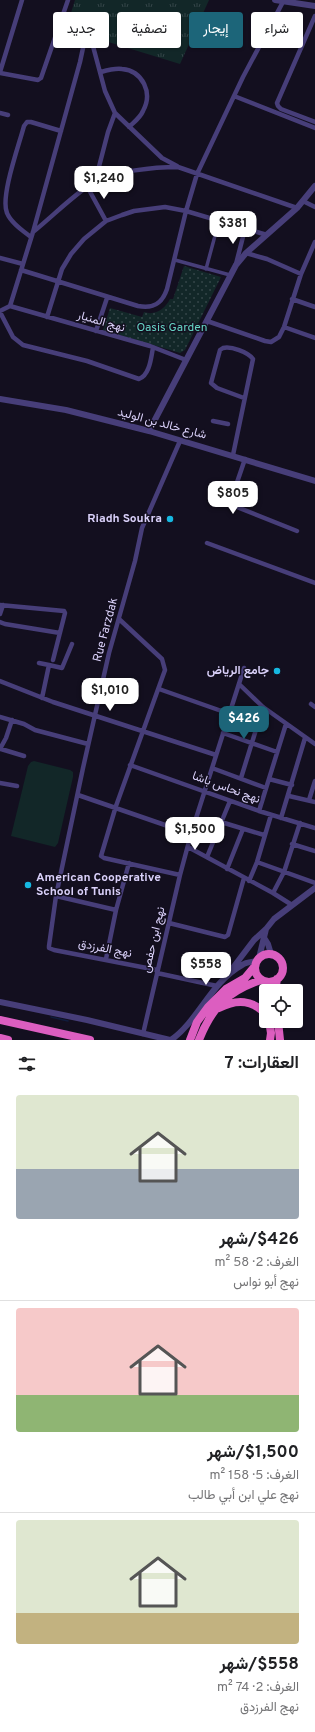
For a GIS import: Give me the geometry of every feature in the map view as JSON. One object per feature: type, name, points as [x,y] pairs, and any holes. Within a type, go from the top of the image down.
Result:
[{"type":"highway","points":[[190,1040],[204,1020],[226,989],[245,978],[257,961],[267,954],[276,956],[282,965],[281,975],[272,981],[262,980],[248,984],[232,993],[204,1020],[199,1040]]},
{"type":"highway","points":[[257,961],[258,976],[262,980]]},
{"type":"highway","points":[[276,984],[277,979]]},
{"type":"highway","points":[[214,1010],[230,1002],[246,1002],[259,1008]]},
{"type":"highway","points":[[0,1020],[90,1040]]},
{"type":"highway","points":[[270,1028],[270,1040]]},
{"type":"highway","points":[[279,1028],[280,1040]]},
{"type":"highway","points":[[0,1038],[8,1040]]},
{"type":"street","points":[[22,0],[0,72],[38,80],[41,78],[53,45]]},
{"type":"street","points":[[64,12],[68,0]]},
{"type":"street","points":[[275,0],[315,6]]},
{"type":"street","points":[[21,270],[107,298],[142,307],[150,308],[157,305],[165,296],[186,211],[197,174],[234,96],[283,1]]},
{"type":"street","points":[[315,16],[277,103],[281,109],[315,122]]},
{"type":"street","points":[[82,48],[32,235],[10,306],[0,311],[13,337],[23,345],[87,361],[139,379],[144,377],[146,373],[153,348]]},
{"type":"street","points":[[94,48],[105,91],[115,114],[162,158],[178,167],[297,208]]},
{"type":"street","points":[[101,72],[122,68],[137,75],[144,82],[147,89],[146,106],[129,128]]},
{"type":"street","points":[[234,96],[315,128]]},
{"type":"street","points":[[0,113],[8,115]]},
{"type":"street","points":[[95,182],[108,132],[115,114]]},
{"type":"street","points":[[32,235],[8,215],[4,199],[24,126],[27,122],[31,122],[61,131]]},
{"type":"street","points":[[32,235],[95,182],[119,174],[140,170],[178,167]]},
{"type":"street","points":[[149,431],[236,265],[246,253],[297,208],[315,186]]},
{"type":"street","points":[[88,188],[106,221]]},
{"type":"street","points":[[303,201],[315,207]]},
{"type":"street","points":[[48,317],[57,282],[62,269],[71,254],[84,239],[106,221],[134,211],[165,207],[186,211],[267,235]]},
{"type":"street","points":[[206,269],[219,221]]},
{"type":"street","points":[[236,265],[245,229]]},
{"type":"street","points":[[207,321],[271,342],[279,336],[284,327],[301,274],[315,242]]},
{"type":"street","points":[[246,253],[267,259],[301,274]]},
{"type":"street","points":[[0,258],[23,264]]},
{"type":"street","points":[[175,260],[230,275]]},
{"type":"street","points":[[96,332],[107,298]]},
{"type":"street","points":[[292,299],[315,307]]},
{"type":"street","name":"نهج المنيار","points":[[10,306],[153,348],[186,360]]},
{"type":"street","points":[[284,327],[315,338]]},
{"type":"street","points":[[233,455],[253,359],[249,354],[230,348],[223,348],[220,350],[211,383],[217,388],[244,398]]},
{"type":"street","name":"شارع خالد بن الوليد","points":[[0,400],[66,410],[149,431],[233,455],[315,481]]},
{"type":"street","points":[[214,422],[228,424]]},
{"type":"street","name":"Rue Farzdak","points":[[49,948],[56,896],[88,744],[135,561],[142,528],[180,441]]},
{"type":"street","points":[[245,459],[231,500],[232,505],[297,531]]},
{"type":"street","points":[[207,543],[315,583]]},
{"type":"street","points":[[0,614],[2,605],[64,611],[66,613],[53,660]]},
{"type":"street","points":[[119,619],[162,659],[165,670],[144,731],[130,765],[101,856],[104,858],[180,875]]},
{"type":"street","points":[[0,622],[60,633]]},
{"type":"street","points":[[39,663],[62,668],[72,644]]},
{"type":"street","points":[[42,698],[49,665]]},
{"type":"street","name":"نهج ابن حفص","points":[[143,1034],[168,923],[191,834],[206,791],[244,668]]},
{"type":"street","points":[[0,681],[42,698],[216,755]]},
{"type":"street","points":[[239,684],[263,707],[315,744]]},
{"type":"street","points":[[159,689],[230,714]]},
{"type":"street","points":[[241,778],[263,707]]},
{"type":"street","points":[[0,717],[12,720],[35,730],[88,744]]},
{"type":"street","points":[[12,720],[0,749],[24,756]]},
{"type":"street","points":[[259,811],[286,724]]},
{"type":"street","points":[[223,734],[277,752]]},
{"type":"street","points":[[280,818],[292,785],[306,738]]},
{"type":"street","name":"نهج نحاس باشا","points":[[130,765],[259,811],[315,828]]},
{"type":"street","points":[[212,768],[266,788]]},
{"type":"street","points":[[269,779],[292,785]]},
{"type":"street","points":[[309,800],[315,781]]},
{"type":"street","points":[[0,783],[17,786]]},
{"type":"street","points":[[78,794],[116,806],[191,834]]},
{"type":"street","points":[[288,796],[315,802]]},
{"type":"street","points":[[207,857],[230,801]]},
{"type":"street","points":[[168,923],[222,938],[228,935],[246,880],[257,862],[271,815]]},
{"type":"street","points":[[221,822],[264,835]]},
{"type":"street","points":[[273,893],[284,872],[300,823]]},
{"type":"street","points":[[227,869],[242,829]]},
{"type":"street","points":[[292,844],[315,852]]},
{"type":"street","points":[[188,847],[246,880],[273,893],[292,905]]},
{"type":"street","points":[[257,862],[315,883]]},
{"type":"street","points":[[106,959],[116,910],[129,864]]},
{"type":"street","points":[[0,1002],[171,1040],[186,1027],[254,940],[279,914],[315,888]]},
{"type":"street","points":[[56,896],[116,910]]},
{"type":"street","points":[[230,972],[242,964],[257,961],[266,929]]},
{"type":"street","points":[[263,936],[268,944],[271,954]]},
{"type":"street","name":"نهج الفرزدق","points":[[49,948],[106,959],[217,986]]},
{"type":"green space","points":[[75,0],[209,0],[204,12],[189,12],[189,44],[180,64],[128,48],[181,48],[181,12],[117,12],[117,45],[109,42],[109,12],[71,12]]},
{"type":"green space","name":"Oasis Garden","points":[[184,266],[221,277],[185,350],[180,353],[103,330],[110,308],[142,317],[144,312],[152,313],[162,309],[170,299],[173,299]]},
{"type":"green space","points":[[34,761],[73,772],[58,843],[55,847],[11,836],[28,766]]},
{"type":"waterway","points":[[51,1017],[68,1021]]},
{"type":"place","name":"Riadh Soukra","points":[[170,519]]},
{"type":"place","name":"جامع الرياض","points":[[277,671]]},
{"type":"place","name":"American Cooperative School of Tunis","points":[[28,885]]}]
